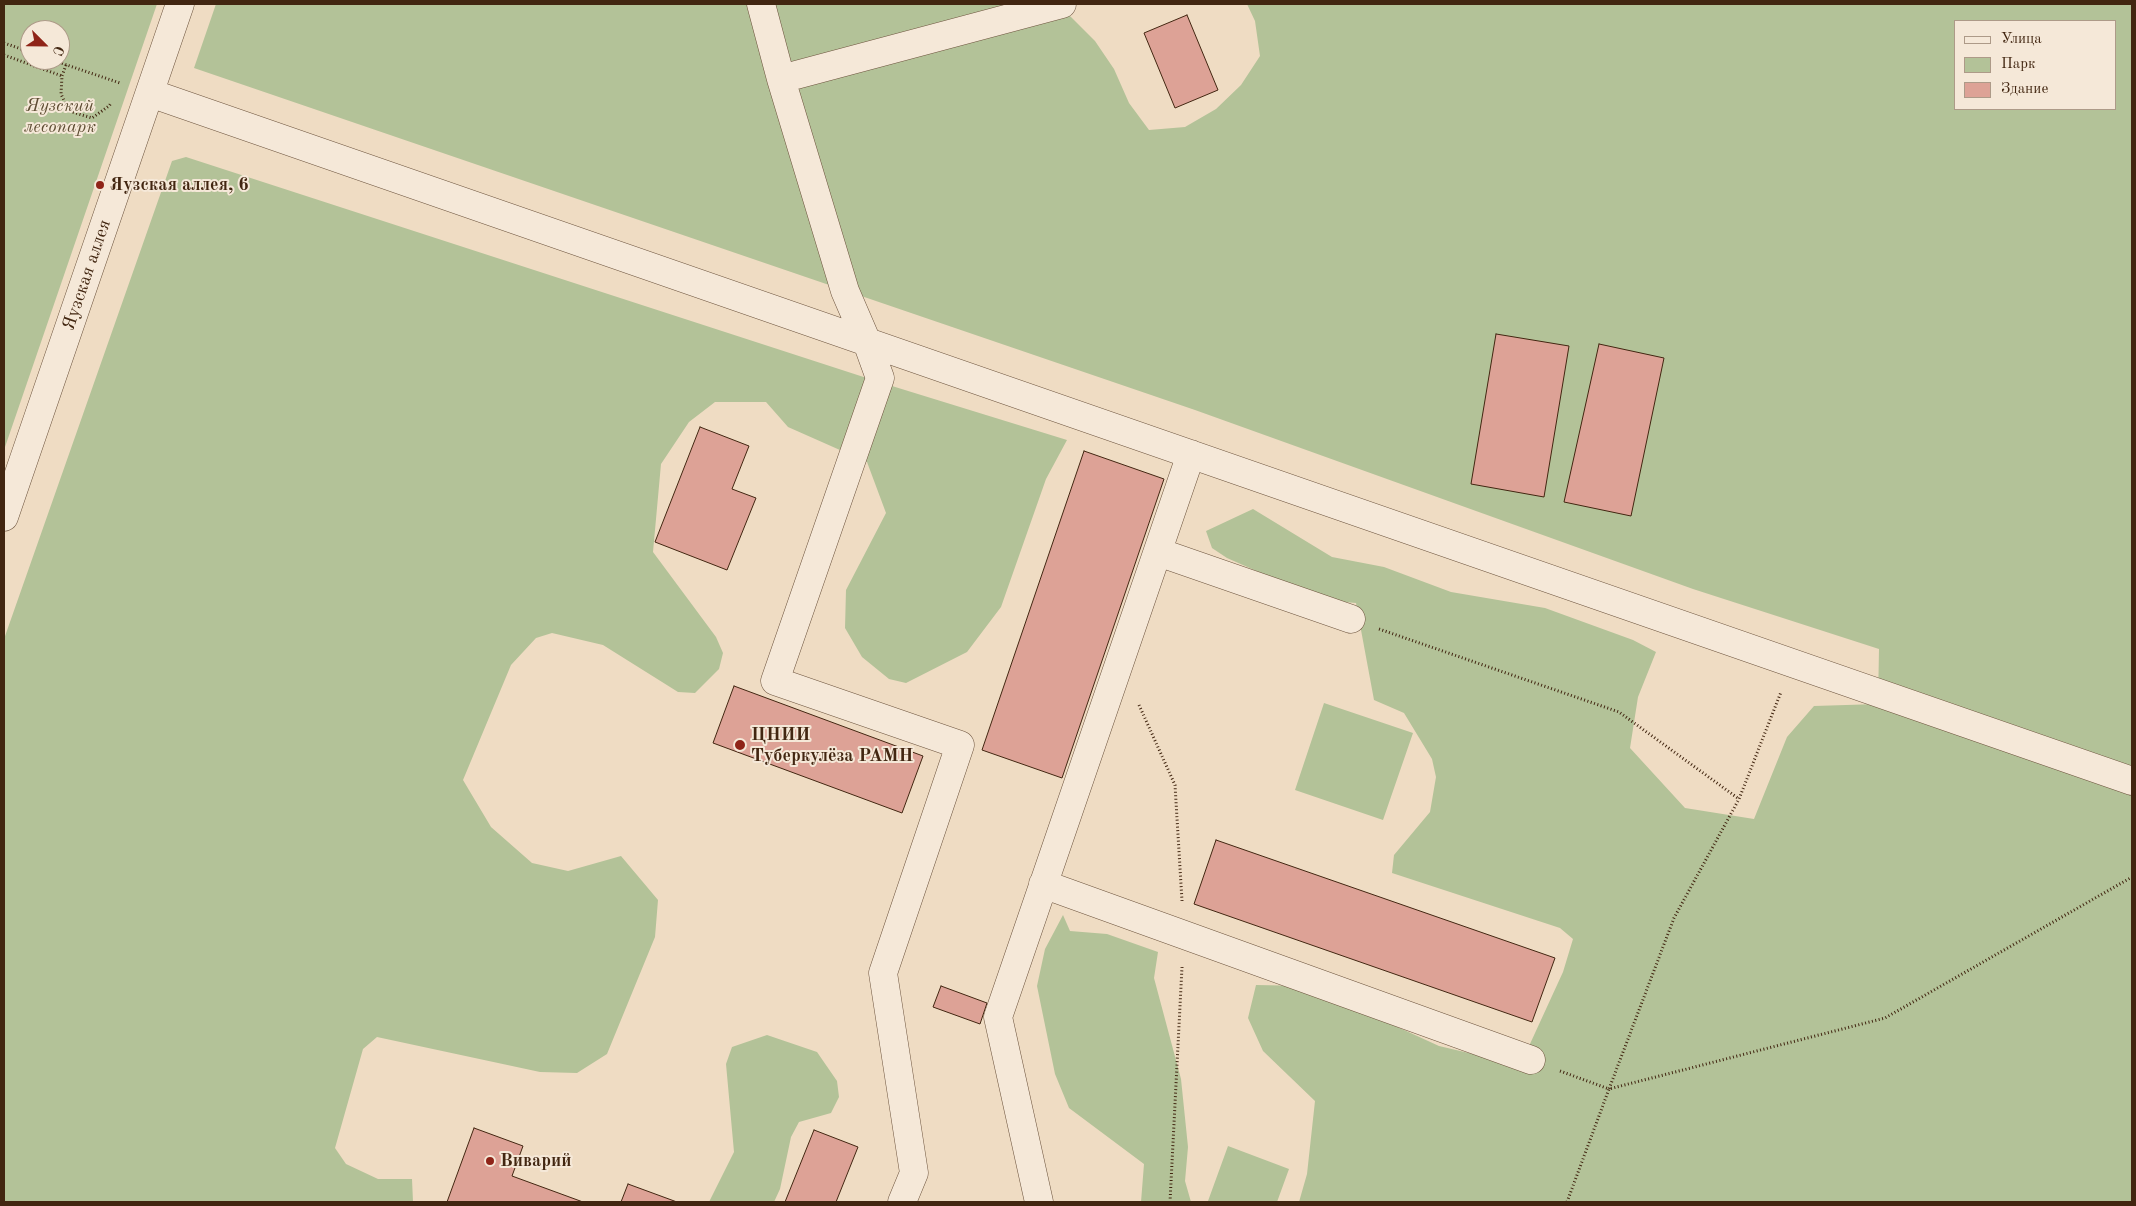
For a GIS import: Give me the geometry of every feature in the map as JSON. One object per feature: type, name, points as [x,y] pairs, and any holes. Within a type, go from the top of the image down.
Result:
[{"type":"street","name":"Яузская аллея","points":[[4,517],[180,4]]},
{"type":"street","points":[[761,4],[781,79],[845,291],[868,342],[880,378],[775,680],[960,746],[883,973],[914,1172],[902,1202]]},
{"type":"street","points":[[781,79],[1062,4]]},
{"type":"street","points":[[150,93],[2132,781]]},
{"type":"street","points":[[1039,1202],[998,1016],[1191,454]]},
{"type":"street","points":[[1158,552],[1350,619]]},
{"type":"street","points":[[1043,884],[1531,1060]]},
{"type":"path","points":[[4,43],[20,49]]},
{"type":"path","points":[[4,56],[62,76]]},
{"type":"path","points":[[70,66],[150,93]]},
{"type":"path","points":[[64,70],[61,94],[69,111],[92,118],[110,106],[113,98]]},
{"type":"path","points":[[117,91],[120,83]]},
{"type":"path","points":[[1350,619],[1619,712],[1739,799]]},
{"type":"path","points":[[1120,663],[1175,785],[1184,935],[1170,1202]]},
{"type":"path","points":[[1567,1202],[1674,918],[1739,799],[1792,663]]},
{"type":"path","points":[[1531,1060],[1609,1089],[1885,1018],[2132,877]]},
{"type":"green space","name":"Яузский лесопарк","points":[[4,4],[157,4],[4,450]]},
{"type":"green space","points":[[216,4],[1058,4],[1095,41],[1114,69],[1129,103],[1149,130],[1185,127],[1216,109],[1241,85],[1260,56],[1255,21],[1247,4],[2132,4],[2132,1202],[1299,1202],[1307,1174],[1315,1101],[1263,1051],[1248,1018],[1256,985],[1308,986],[1439,1046],[1507,1062],[1524,1057],[1563,972],[1573,939],[1560,928],[1392,873],[1394,855],[1430,812],[1436,777],[1432,759],[1404,713],[1374,700],[1356,603],[1322,600],[1227,558],[1212,548],[1206,531],[1253,509],[1332,557],[1384,567],[1451,592],[1545,608],[1633,640],[1656,652],[1638,697],[1630,748],[1685,808],[1754,819],[1787,737],[1814,706],[1878,704],[1879,649],[1693,589],[1195,410],[194,68]]},
{"type":"green space","points":[[186,157],[879,382],[1067,440],[1046,479],[1001,607],[967,652],[906,683],[889,679],[862,657],[845,628],[846,590],[886,513],[867,462],[788,427],[766,402],[715,402],[689,422],[661,464],[653,552],[716,637],[723,653],[719,669],[695,693],[678,692],[603,645],[552,633],[536,638],[511,665],[463,780],[491,827],[532,863],[568,871],[621,856],[658,900],[655,937],[607,1054],[577,1073],[540,1072],[377,1037],[363,1049],[335,1148],[346,1164],[378,1179],[412,1179],[413,1202],[4,1202],[4,639],[172,161]]},
{"type":"green space","points":[[1324,703],[1413,733],[1383,820],[1295,790]]},
{"type":"green space","points":[[1063,915],[1070,931],[1107,934],[1158,952],[1154,978],[1181,1079],[1188,1147],[1185,1181],[1191,1202],[1141,1202],[1144,1164],[1069,1108],[1055,1074],[1037,986],[1045,949]]},
{"type":"green space","points":[[767,1035],[817,1052],[837,1081],[839,1097],[831,1113],[799,1122],[791,1137],[780,1189],[774,1202],[709,1202],[734,1152],[726,1064],[732,1047]]},
{"type":"green space","points":[[1228,1146],[1289,1169],[1277,1202],[1208,1201]]},
{"type":"building","points":[[1187,15],[1218,90],[1175,108],[1144,33]]},
{"type":"building","points":[[1496,334],[1569,346],[1544,497],[1471,484]]},
{"type":"building","points":[[1599,344],[1664,358],[1631,516],[1564,502]]},
{"type":"building","points":[[700,427],[749,446],[732,489],[756,498],[727,570],[655,542]]},
{"type":"building","points":[[1084,451],[1164,479],[1062,778],[982,750]]},
{"type":"building","points":[[734,686],[923,756],[902,813],[713,743]]},
{"type":"building","points":[[1216,840],[1555,958],[1532,1022],[1194,904]]},
{"type":"building","points":[[941,986],[987,1003],[980,1024],[933,1007]]},
{"type":"building","name":"Виварий","points":[[474,1128],[523,1146],[512,1176],[583,1202],[447,1202]]},
{"type":"building","points":[[814,1130],[858,1147],[836,1202],[785,1202]]},
{"type":"building","points":[[628,1184],[677,1202],[621,1202]]},
{"type":"place","name":"Яузская аллея, 6","points":[[100,185]]},
{"type":"place","name":"ЦНИИ Туберкулёза РАМН","points":[[740,745]]},
{"type":"place","name":"Виварий","points":[[490,1161]]}]
